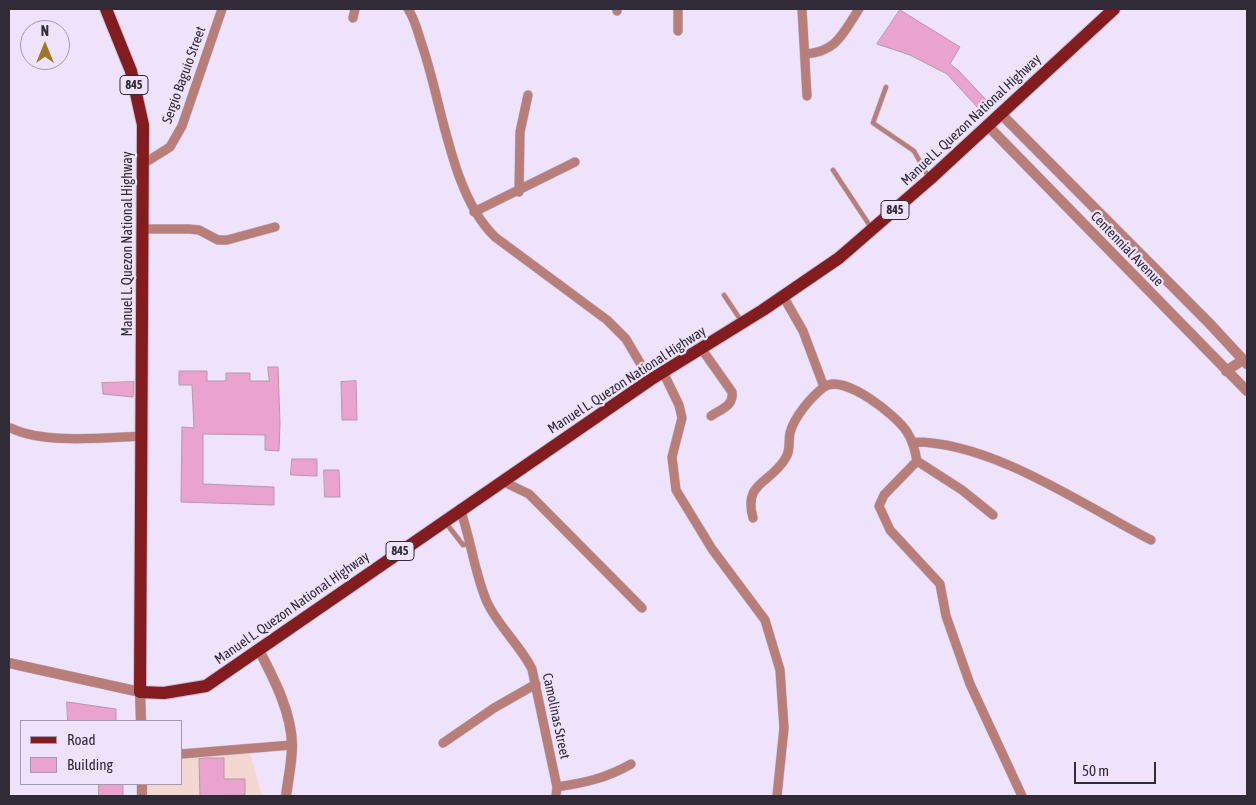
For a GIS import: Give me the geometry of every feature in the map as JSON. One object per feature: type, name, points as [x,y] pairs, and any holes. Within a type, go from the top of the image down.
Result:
[{"type":"main road","name":"Manuel L. Quezon National Highway","points":[[106,9],[131,71],[143,125],[144,230],[140,692],[164,693],[206,686],[444,520],[650,380],[743,323],[839,258],[930,179],[1114,9]]},
{"type":"street","name":"Sergio Baguio Street","points":[[143,164],[170,147],[182,126],[222,9]]},
{"type":"street","points":[[408,9],[429,64],[457,168],[474,212],[483,226],[495,237],[607,320],[626,339],[650,380]]},
{"type":"street","points":[[678,9],[678,31]]},
{"type":"street","points":[[802,9],[808,96]]},
{"type":"street","points":[[805,54],[830,49],[837,42],[859,9]]},
{"type":"street","points":[[518,192],[520,132],[528,95]]},
{"type":"street","name":"Centennial Avenue","points":[[1000,114],[1210,324],[1245,362]]},
{"type":"street","name":"Centennial Avenue","points":[[988,126],[1226,372],[1247,391]]},
{"type":"street","points":[[474,212],[518,192],[575,162]]},
{"type":"street","points":[[144,230],[199,230],[214,239],[227,240],[275,227]]},
{"type":"street","points":[[784,296],[803,331],[824,387]]},
{"type":"street","points":[[701,348],[732,392],[733,399],[730,404],[711,416]]},
{"type":"street","points":[[1226,372],[1245,362]]},
{"type":"street","points":[[663,372],[679,405],[682,418],[672,457],[676,490],[712,549],[764,620],[780,670],[784,728],[777,796]]},
{"type":"street","points":[[753,518],[750,503],[751,495],[784,462],[789,453],[790,433],[800,414],[824,387],[830,384],[843,386],[858,392],[893,415],[913,442],[917,460],[962,490],[993,515]]},
{"type":"street","points":[[11,428],[26,435],[53,438],[142,436]]},
{"type":"street","points":[[913,442],[925,442],[982,455],[1022,472],[1151,540]]},
{"type":"street","points":[[917,460],[905,476],[884,494],[879,506],[890,530],[940,584],[946,616],[970,684],[1022,796]]},
{"type":"street","points":[[502,481],[530,494],[642,608]]},
{"type":"street","name":"Camolinas Street","points":[[460,509],[471,543],[480,587],[488,604],[526,656],[532,669],[556,792]]},
{"type":"street","points":[[260,650],[277,686],[290,726],[292,745],[286,796]]},
{"type":"street","points":[[9,663],[140,692],[141,720]]},
{"type":"street","points":[[443,743],[494,708],[536,684]]},
{"type":"street","points":[[182,754],[292,745]]},
{"type":"street","points":[[556,792],[611,775],[631,764]]},
{"type":"lane","points":[[886,88],[873,123],[914,151],[930,179]]},
{"type":"lane","points":[[833,170],[873,230]]},
{"type":"lane","points":[[724,295],[743,323]]},
{"type":"lane","points":[[444,520],[462,545],[471,543]]},
{"type":"shaded area","points":[[250,753],[262,796],[148,796],[148,785],[182,785],[182,757]]},
{"type":"building","points":[[900,10],[960,47],[950,64],[988,102],[978,108],[947,74],[910,55],[877,44]]},
{"type":"building","points":[[268,367],[278,367],[279,451],[265,450],[265,435],[203,434],[203,484],[274,487],[274,505],[181,502],[182,427],[194,428],[192,385],[179,385],[179,371],[207,371],[207,381],[226,381],[226,373],[250,373],[250,381],[269,381]]},
{"type":"building","points":[[356,381],[357,420],[342,420],[341,382]]},
{"type":"building","points":[[134,382],[133,397],[103,394],[102,383]]},
{"type":"building","points":[[292,459],[317,459],[317,476],[291,475]]},
{"type":"building","points":[[324,470],[339,470],[340,497],[325,497]]},
{"type":"building","points":[[67,702],[116,709],[116,720],[68,720]]},
{"type":"building","points":[[224,758],[224,779],[245,779],[245,795],[200,796],[199,759]]},
{"type":"building","points":[[99,785],[123,785],[123,796],[99,796]]}]
